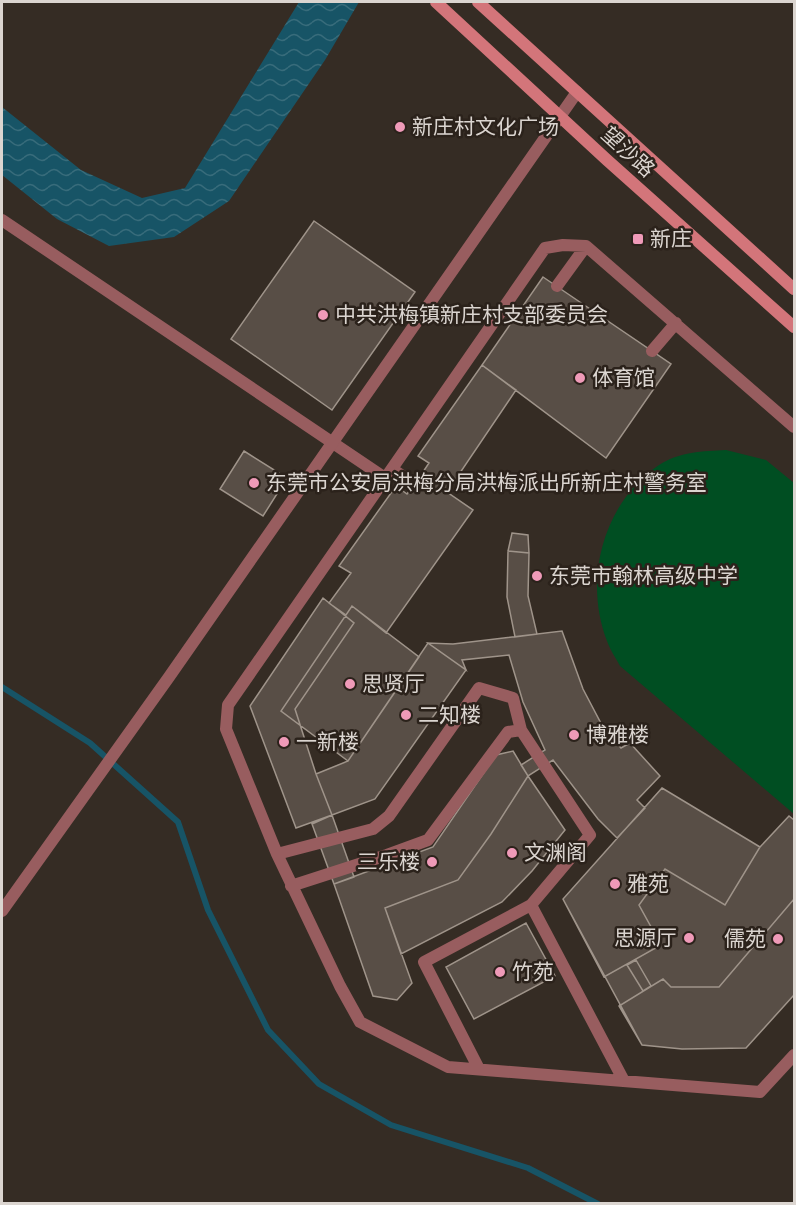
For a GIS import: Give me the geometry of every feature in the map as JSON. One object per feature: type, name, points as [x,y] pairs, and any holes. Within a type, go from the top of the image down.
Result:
[{"type":"main road","name":"望沙路","points":[[437,2],[795,327]]},
{"type":"main road","name":"望沙路","points":[[478,2],[795,289]]},
{"type":"street","points":[[2,911],[334,442],[577,92]]},
{"type":"street","points":[[2,220],[334,442],[389,473],[404,477]]},
{"type":"street","points":[[795,427],[586,246],[562,244],[545,248],[228,705],[226,729],[291,886],[360,1022],[448,1067],[760,1092],[795,1055]]},
{"type":"street","points":[[557,286],[586,246]]},
{"type":"street","points":[[652,351],[676,322]]},
{"type":"street","points":[[277,854],[373,829],[389,816],[479,688],[513,698],[521,730],[590,835],[531,904],[424,962],[479,1069]]},
{"type":"street","points":[[291,886],[428,840],[508,732],[521,730]]},
{"type":"street","points":[[531,904],[624,1081]]},
{"type":"green space","points":[[726,450],[766,460],[794,483],[794,814],[620,666],[608,644],[600,617],[597,593],[598,568],[603,544],[624,500],[640,481],[659,465],[675,457]]},
{"type":"water","points":[[299,2],[359,2],[325,60],[229,201],[174,237],[109,246],[57,219],[2,175],[2,107],[81,170],[142,198],[185,188]]},
{"type":"building","name":"中共洪梅镇新庄村支部委员会","points":[[314,221],[415,292],[332,410],[231,339]]},
{"type":"building","name":"体育馆","points":[[543,277],[671,364],[606,458],[482,365]]},
{"type":"building","points":[[482,365],[516,390],[447,492],[473,510],[386,633],[352,606],[346,615],[329,603],[351,573],[339,566],[396,486],[407,494],[421,475],[429,463],[418,456]]},
{"type":"building","name":"东莞市公安局洪梅分局洪梅派出所新庄村警务室","points":[[244,451],[287,478],[263,516],[220,489]]},
{"type":"building","points":[[512,533],[528,535],[529,553],[508,551]]},
{"type":"building","points":[[508,551],[529,553],[528,596],[537,634],[515,637],[507,597]]},
{"type":"building","name":"一新楼","points":[[323,598],[354,623],[295,709],[332,815],[296,828],[250,706]]},
{"type":"building","name":"思贤厅","points":[[352,606],[419,657],[348,761],[281,711]]},
{"type":"building","name":"博雅楼","points":[[562,631],[583,689],[603,727],[621,748],[630,743],[660,776],[637,800],[645,808],[617,838],[598,819],[553,760],[528,776],[521,765],[545,750],[523,702],[509,655],[462,660],[466,670],[428,643],[453,644]]},
{"type":"building","name":"二知楼","points":[[428,643],[466,670],[375,799],[332,815],[316,774],[348,761]]},
{"type":"building","name":"三乐楼","points":[[513,751],[528,776],[458,880],[385,908],[412,983],[397,1000],[373,996],[334,884],[433,847],[496,755]]},
{"type":"building","name":"文渊阁","points":[[528,776],[565,830],[532,871],[502,902],[401,954],[385,908],[458,880]]},
{"type":"building","name":"雅苑","points":[[662,788],[760,847],[725,905],[665,869],[639,905],[661,945],[604,977],[563,899]]},
{"type":"building","name":"思源厅","points":[[662,788],[760,847],[789,816],[794,820],[794,995],[746,1048],[682,1049],[642,1045],[563,899]]},
{"type":"building","points":[[332,815],[354,877],[334,884],[312,824]]},
{"type":"building","name":"儒苑","points":[[794,899],[794,995],[746,1048],[682,1049],[642,1045],[619,1006],[663,979],[671,987],[719,987]]},
{"type":"building","name":"竹苑","points":[[526,923],[555,976],[474,1019],[446,967]]},
{"type":"building","points":[[636,960],[651,986],[643,991],[627,965]]},
{"type":"waterway","points":[[2,687],[90,743],[178,822],[208,910],[268,1030],[319,1084],[391,1125],[528,1168],[598,1204]]},
{"type":"place","name":"新庄村文化广场","points":[[400,127]]},
{"type":"place","name":"新庄","points":[[638,239]]},
{"type":"place","name":"中共洪梅镇新庄村支部委员会","points":[[323,315]]},
{"type":"place","name":"体育馆","points":[[580,378]]},
{"type":"place","name":"东莞市公安局洪梅分局洪梅派出所新庄村警务室","points":[[254,483]]},
{"type":"place","name":"东莞市翰林高级中学","points":[[537,576]]},
{"type":"place","name":"思贤厅","points":[[350,684]]},
{"type":"place","name":"二知楼","points":[[406,715]]},
{"type":"place","name":"博雅楼","points":[[574,735]]},
{"type":"place","name":"一新楼","points":[[284,742]]},
{"type":"place","name":"文渊阁","points":[[512,853]]},
{"type":"place","name":"三乐楼","points":[[432,862]]},
{"type":"place","name":"雅苑","points":[[615,884]]},
{"type":"place","name":"思源厅","points":[[689,938]]},
{"type":"place","name":"儒苑","points":[[778,939]]},
{"type":"place","name":"竹苑","points":[[500,972]]}]
